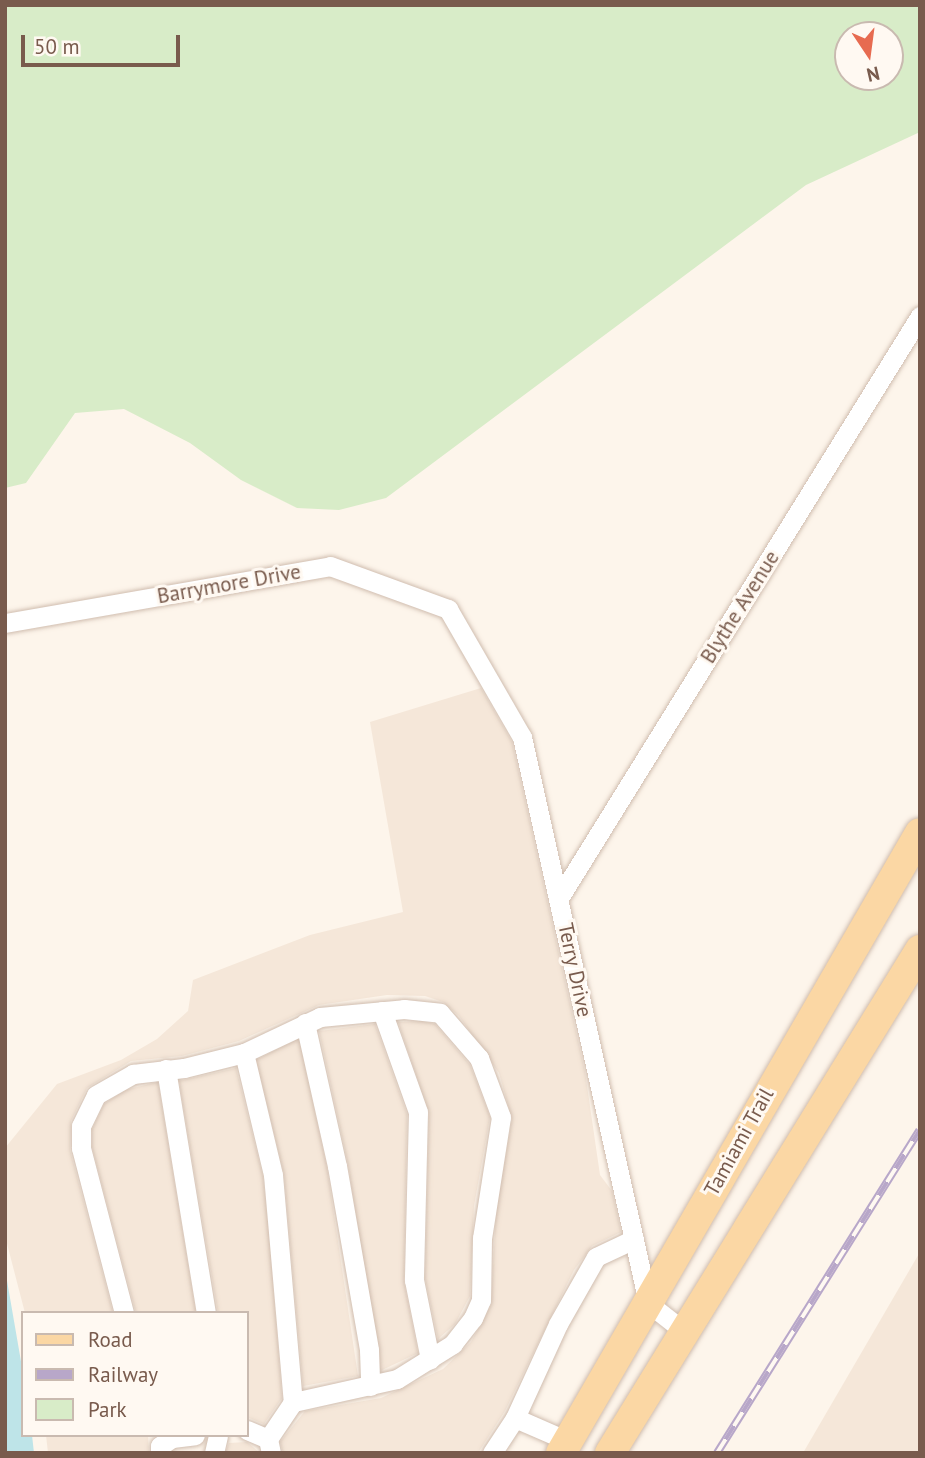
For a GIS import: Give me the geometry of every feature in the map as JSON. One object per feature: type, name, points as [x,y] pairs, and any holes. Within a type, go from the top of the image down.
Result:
[{"type":"main road","name":"Tamiami Trail","points":[[564,1447],[920,833]]},
{"type":"main road","points":[[610,1453],[920,950]]},
{"type":"street","name":"Blythe Avenue","points":[[559,898],[920,316]]},
{"type":"street","name":"Barrymore Drive","points":[[5,623],[330,566],[448,609]]},
{"type":"street","name":"Terry Drive","points":[[448,609],[522,737],[648,1303]]},
{"type":"street","points":[[123,1311],[81,1148],[81,1126],[96,1095],[133,1074],[244,1053],[305,1023],[382,1011],[423,1008],[440,1013],[479,1058],[501,1117],[483,1228],[481,1300],[463,1333],[397,1380],[293,1402]]},
{"type":"street","points":[[382,1011],[418,1112],[414,1279],[430,1359]]},
{"type":"street","points":[[305,1023],[337,1166],[369,1350],[370,1386]]},
{"type":"street","points":[[244,1053],[273,1175],[293,1402],[270,1446],[248,1431]]},
{"type":"street","points":[[166,1069],[206,1311]]},
{"type":"street","points":[[492,1453],[515,1418],[558,1324],[596,1257],[634,1239]]},
{"type":"street","points":[[648,1303],[685,1332]]},
{"type":"street","points":[[515,1418],[564,1447]]},
{"type":"street","points":[[160,1445],[180,1437]]},
{"type":"shaded area","points":[[481,688],[512,742],[585,1072],[600,1175],[612,1191],[621,1232],[592,1246],[574,1270],[505,1411],[478,1453],[283,1453],[280,1442],[305,1411],[381,1398],[443,1369],[471,1342],[491,1305],[496,1211],[512,1119],[499,1073],[459,1016],[443,1002],[425,996],[387,995],[319,1005],[239,1041],[182,1056],[131,1061],[87,1088],[71,1121],[70,1150],[112,1311],[24,1311],[5,1236],[5,1148],[57,1084],[121,1060],[157,1039],[188,1011],[193,980],[310,935],[403,912],[370,722]]},
{"type":"shaded area","points":[[422,1021],[435,1024],[470,1065],[490,1117],[474,1206],[470,1296],[455,1324],[438,1339],[425,1278],[429,1113],[398,1022]]},
{"type":"shaded area","points":[[375,1024],[407,1114],[404,1282],[418,1353],[380,1371],[348,1164],[319,1031]]},
{"type":"shaded area","points":[[299,1038],[327,1168],[358,1376],[303,1386],[284,1174],[256,1060]]},
{"type":"shaded area","points":[[236,1068],[263,1177],[269,1231],[282,1398],[264,1424],[248,1417],[248,1311],[218,1311],[179,1081]]},
{"type":"shaded area","points":[[158,1082],[196,1311],[135,1311],[92,1147],[92,1129],[104,1104],[125,1090]]},
{"type":"shaded area","points":[[920,1252],[920,1453],[803,1453]]},
{"type":"shaded area","points":[[46,1437],[148,1437],[149,1453],[48,1453]]},
{"type":"shaded area","points":[[247,1442],[260,1453],[225,1453],[229,1443]]},
{"type":"green space","points":[[5,5],[920,5],[920,132],[806,185],[386,498],[339,510],[297,508],[241,480],[190,443],[124,409],[75,413],[26,483],[5,488]]},
{"type":"water","points":[[5,1269],[21,1361],[21,1437],[32,1437],[34,1453],[5,1453]]},
{"type":"railway","points":[[717,1453],[920,1130]]}]
